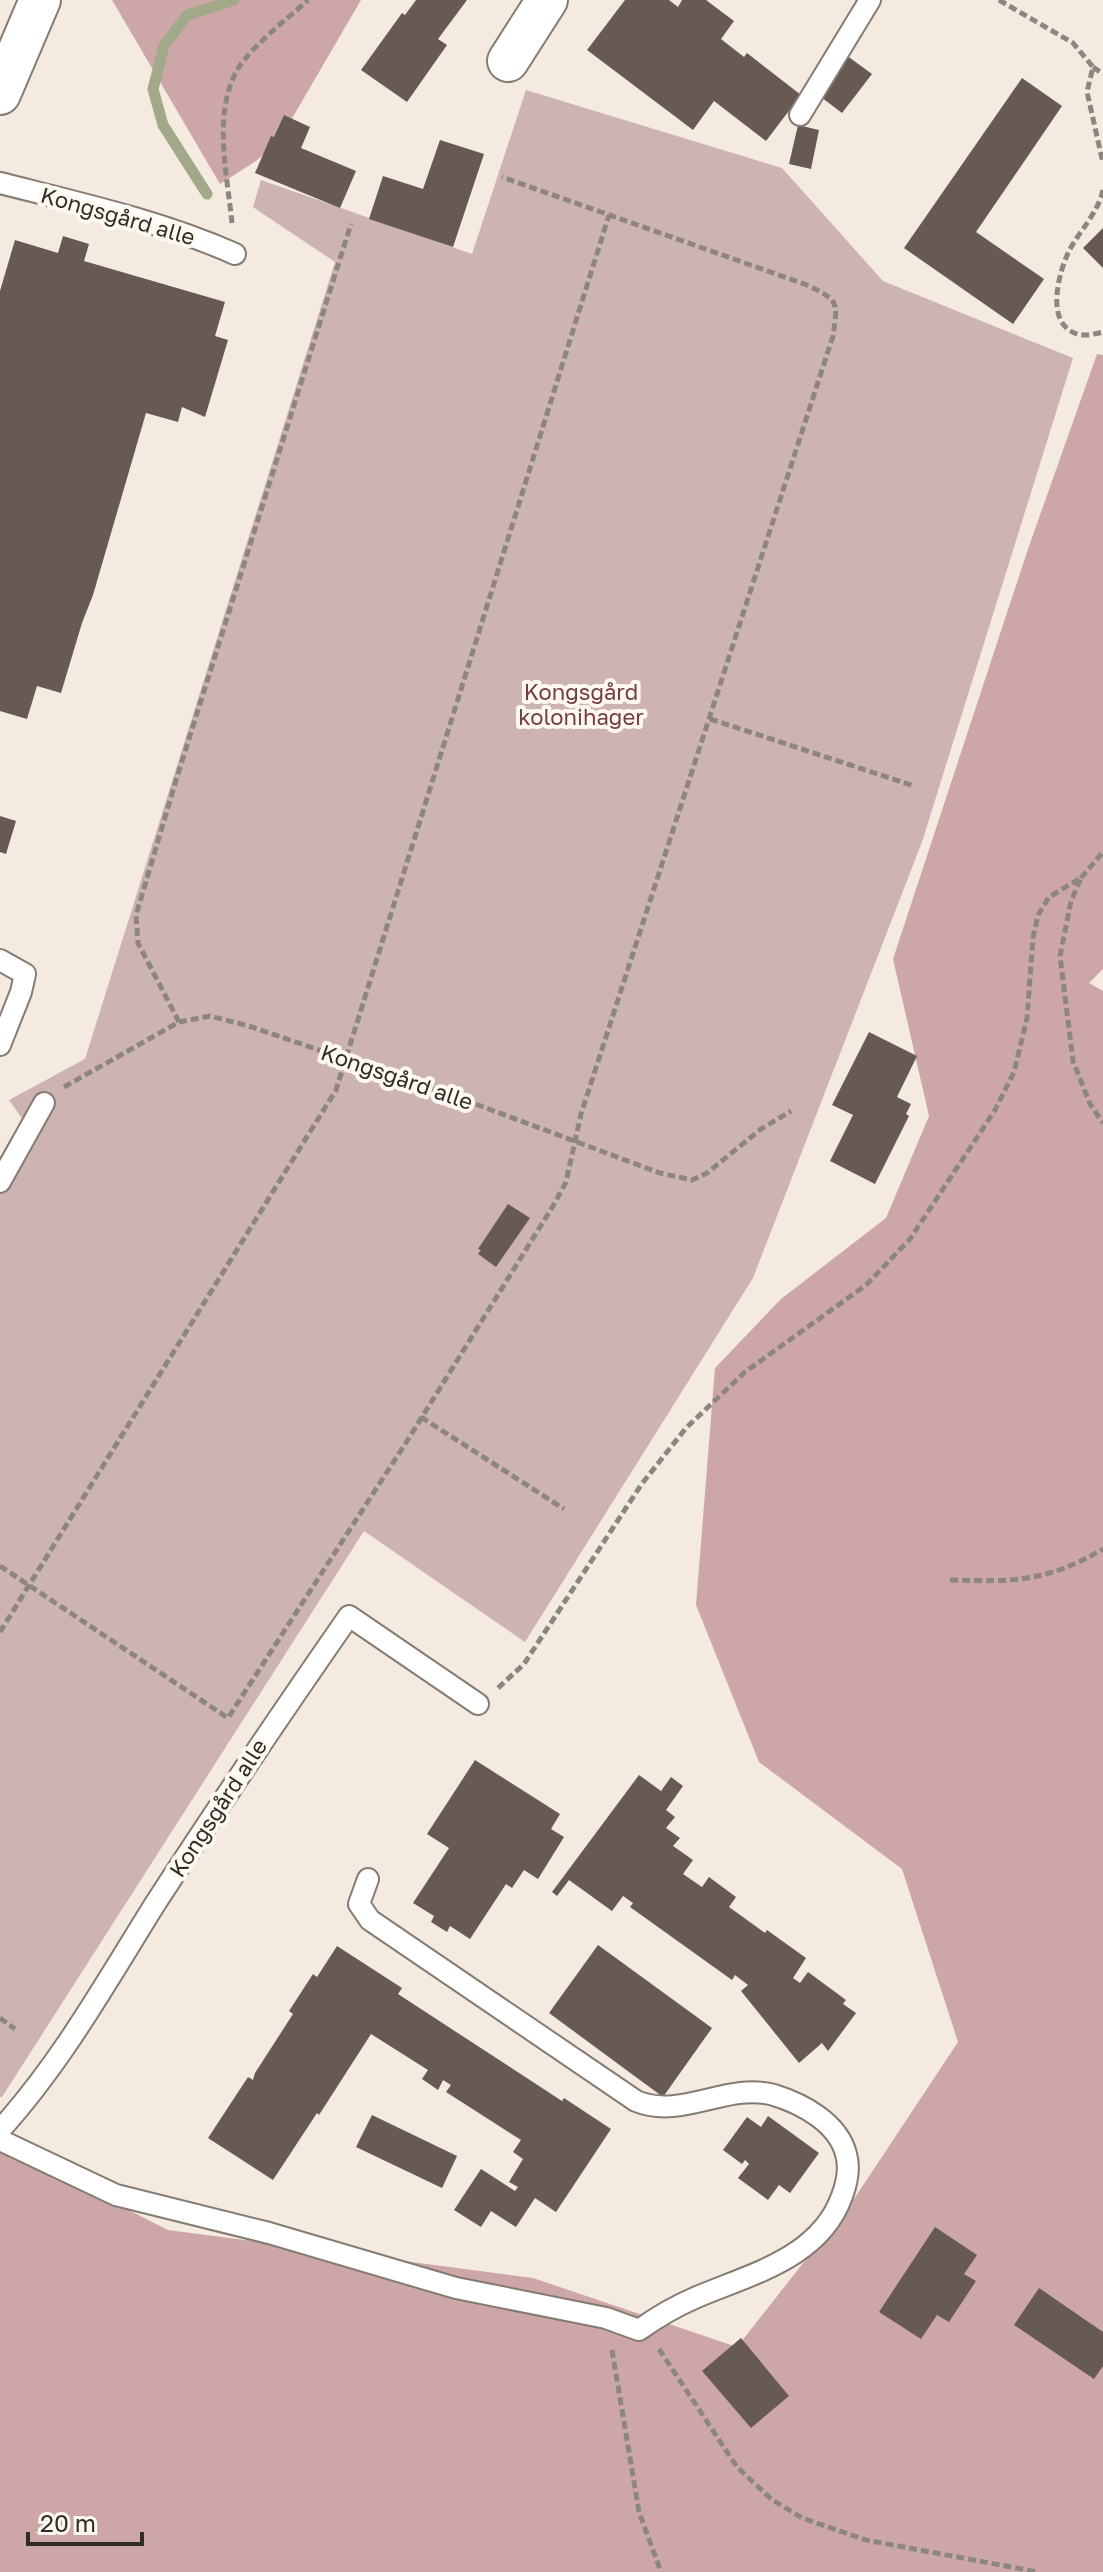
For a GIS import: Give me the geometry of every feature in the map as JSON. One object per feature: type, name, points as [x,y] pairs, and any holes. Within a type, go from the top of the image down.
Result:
[{"type":"street","points":[[0,94],[40,0]]},
{"type":"street","points":[[508,61],[547,0]]},
{"type":"lane","points":[[800,115],[870,0]]},
{"type":"lane","name":"Kongsgård alle","points":[[0,183],[91,206],[235,254]]},
{"type":"lane","points":[[0,960],[25,974],[0,1045]]},
{"type":"lane","points":[[0,1182],[44,1103]]},
{"type":"lane","name":"Kongsgård alle","points":[[0,2130],[67,2042],[231,1786],[349,1616],[478,1704]]},
{"type":"lane","points":[[0,2140],[116,2195],[269,2233],[456,2288],[606,2318],[639,2330],[675,2307],[768,2269],[793,2255],[815,2237],[838,2209],[847,2184],[848,2160],[838,2135],[825,2121],[793,2102],[770,2094],[738,2094],[669,2108],[636,2101],[370,1920],[359,1904],[368,1879]]},
{"type":"path","points":[[235,254],[222,137],[231,83],[244,60],[308,0]]},
{"type":"path","points":[[1001,1],[1073,43],[1103,74]]},
{"type":"path","points":[[1093,67],[1087,92],[1103,163]]},
{"type":"path","points":[[0,1566],[228,1718],[421,1417],[566,1182],[586,1099],[833,336],[837,309],[831,297],[807,285],[502,177]]},
{"type":"path","points":[[1102,334],[1081,336],[1071,332],[1060,320],[1056,306],[1068,252],[1093,213],[1103,190]]},
{"type":"path","points":[[0,1632],[336,1090],[609,215]]},
{"type":"path","points":[[179,1022],[138,943],[136,915],[181,762],[351,224]]},
{"type":"path","points":[[710,719],[914,786]]},
{"type":"path","points":[[1103,852],[1081,878],[1071,901],[1060,956],[1073,1061],[1085,1093],[1103,1123]]},
{"type":"path","points":[[478,1704],[524,1664],[641,1485],[686,1428],[745,1372],[866,1285],[910,1239],[995,1110],[1014,1072],[1027,1018],[1033,938],[1038,915],[1049,897],[1081,878]]},
{"type":"path","name":"Kongsgård alle","points":[[44,1103],[58,1090],[179,1022],[210,1016],[249,1026],[470,1102],[660,1173],[692,1180],[707,1173],[761,1129],[791,1111]]},
{"type":"path","points":[[421,1417],[564,1509]]},
{"type":"path","points":[[950,1580],[1039,1578],[1103,1549]]},
{"type":"path","points":[[0,2018],[15,2029]]},
{"type":"path","points":[[606,2318],[639,2512],[661,2572]]},
{"type":"path","points":[[639,2330],[659,2349],[737,2467],[771,2499],[792,2512],[819,2526],[866,2540],[1038,2572]]},
{"type":"green space","name":"Kongsgård kolonihager","points":[[526,90],[782,168],[883,281],[1073,358],[922,842],[753,1278],[525,1642],[364,1531],[0,2097],[0,1173],[29,1128],[9,1100],[85,1059],[335,262],[253,207],[261,180],[472,254]]},
{"type":"shaded area","points":[[112,0],[361,0],[280,139],[256,161],[220,184]]},
{"type":"shaded area","points":[[1097,354],[1103,355],[1103,969],[1089,983],[1103,991],[1103,2572],[0,2572],[0,2145],[168,2230],[533,2278],[737,2347],[856,2196],[958,2042],[902,1869],[759,1762],[696,1605],[715,1368],[781,1299],[886,1218],[929,1116],[893,959],[1028,549]]},
{"type":"building","points":[[416,0],[467,0],[438,39],[447,45],[407,102],[361,70],[402,13],[405,15]]},
{"type":"building","points":[[625,0],[669,0],[678,7],[682,0],[706,0],[734,21],[721,39],[744,57],[747,53],[801,95],[766,141],[714,101],[693,130],[587,50]]},
{"type":"building","points":[[846,55],[872,74],[842,113],[817,94]]},
{"type":"building","points":[[1022,78],[1062,106],[976,232],[1044,279],[1013,324],[904,248]]},
{"type":"building","points":[[284,115],[310,127],[301,148],[356,171],[340,208],[255,173]]},
{"type":"building","points":[[798,125],[819,130],[811,169],[789,164]]},
{"type":"building","points":[[440,140],[484,154],[453,247],[369,219],[383,176],[423,189]]},
{"type":"building","points":[[1103,228],[1103,268],[1083,248]]},
{"type":"building","points":[[63,236],[89,244],[84,261],[225,302],[215,336],[228,340],[205,417],[182,407],[178,422],[146,413],[61,693],[37,686],[27,719],[0,711],[0,291],[15,240],[58,253]]},
{"type":"building","points":[[0,816],[16,821],[6,854],[0,852]]},
{"type":"building","points":[[869,1032],[917,1056],[897,1097],[911,1104],[906,1114],[909,1116],[875,1184],[830,1161],[853,1115],[832,1105]]},
{"type":"building","points":[[508,1204],[530,1218],[496,1267],[478,1254],[481,1250],[478,1249]]},
{"type":"building","points":[[475,1760],[560,1814],[551,1829],[564,1837],[538,1879],[524,1870],[512,1888],[506,1884],[470,1939],[450,1926],[447,1932],[431,1922],[434,1916],[413,1903],[449,1848],[427,1834]]},
{"type":"building","points":[[639,1775],[661,1791],[671,1777],[683,1786],[666,1810],[675,1817],[666,1828],[680,1838],[673,1846],[693,1860],[683,1874],[702,1887],[709,1877],[736,1897],[729,1907],[806,1958],[793,1978],[800,1983],[808,1972],[846,2000],[843,2004],[856,2013],[828,2051],[822,2043],[799,2063],[741,1991],[748,1985],[735,1975],[732,1980],[630,1907],[633,1903],[623,1896],[612,1911],[569,1880],[557,1896],[552,1892]]},
{"type":"building","points":[[598,1945],[712,2028],[663,2097],[549,2013]]},
{"type":"building","points":[[337,1946],[402,1988],[398,1994],[562,2101],[564,2098],[611,2129],[556,2212],[535,2198],[516,2227],[491,2211],[481,2227],[454,2210],[481,2169],[515,2191],[518,2187],[509,2182],[523,2159],[513,2152],[521,2140],[446,2092],[451,2085],[443,2080],[438,2090],[422,2079],[428,2070],[371,2034],[273,2180],[208,2138],[248,2077],[253,2080],[293,2014],[289,2011],[313,1974],[317,1977]]},
{"type":"building","points":[[372,2115],[457,2156],[442,2188],[356,2147]]},
{"type":"building","points":[[768,2116],[819,2153],[790,2193],[779,2185],[768,2200],[738,2178],[749,2164],[745,2160],[742,2164],[723,2150],[747,2117],[761,2127]]},
{"type":"building","points":[[935,2227],[977,2255],[964,2274],[976,2281],[949,2322],[937,2315],[921,2339],[879,2312]]},
{"type":"building","points":[[1039,2288],[1103,2332],[1103,2366],[1094,2379],[1014,2325]]},
{"type":"building","points":[[741,2338],[789,2396],[751,2428],[702,2371]]},
{"type":"waterway","points":[[207,194],[163,125],[153,89],[164,46],[187,15],[234,0]]}]
